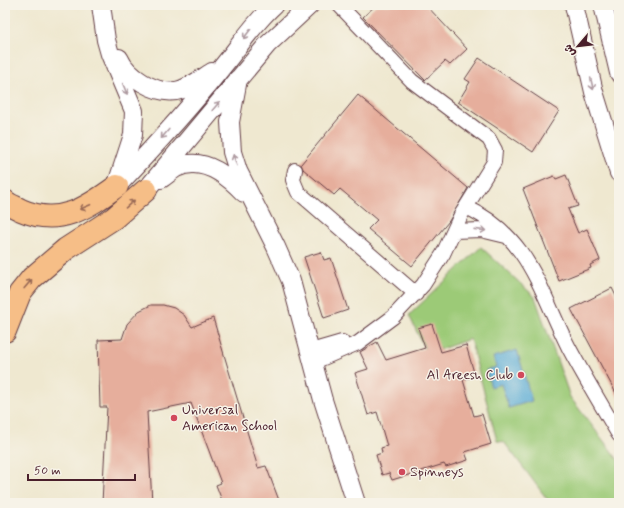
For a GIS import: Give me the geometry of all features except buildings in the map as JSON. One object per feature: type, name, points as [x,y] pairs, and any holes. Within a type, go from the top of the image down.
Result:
[{"type":"highway","points":[[5,201],[29,214],[48,217],[69,214],[89,206],[117,186]]},
{"type":"highway","points":[[5,331],[20,293],[32,278],[66,249],[114,218],[146,190]]},
{"type":"street","points":[[101,5],[106,40],[110,54],[134,111],[133,134],[117,186]]},
{"type":"street","points":[[117,186],[157,145],[223,66],[250,29],[274,5]]},
{"type":"street","points":[[146,190],[267,45],[310,5]]},
{"type":"street","points":[[313,357],[356,344],[393,317],[416,294],[437,265],[466,207],[494,162],[495,150],[493,144],[485,136],[435,100],[412,81],[339,5]]},
{"type":"street","points":[[574,5],[594,92],[619,173]]},
{"type":"street","points":[[603,5],[619,73]]},
{"type":"street","points":[[106,40],[121,62],[137,81],[154,88],[176,91],[223,66]]},
{"type":"street","points":[[238,79],[230,122],[230,142],[236,166],[291,281],[341,459],[356,503]]},
{"type":"street","points":[[146,190],[177,168],[197,165],[217,170],[226,175],[256,208]]},
{"type":"street","points":[[295,170],[293,180],[298,192],[416,294]]},
{"type":"street","points":[[466,207],[488,219],[522,253],[534,271],[569,348],[619,435]]},
{"type":"street","points":[[454,231],[481,230],[506,236]]},
{"type":"green space","name":"Al Areesh Club","points":[[481,247],[535,297],[570,397],[619,461],[619,501],[616,503],[550,503],[504,442],[497,441],[470,339],[427,354],[409,315]]},
{"type":"water","points":[[517,350],[532,401],[509,408],[501,384],[491,387],[486,370],[496,367],[493,357]]},
{"type":"place","name":"Al Areesh Club","points":[[521,375]]},
{"type":"place","name":"Universal American School","points":[[174,418]]},
{"type":"place","name":"Spinneys","points":[[402,472]]}]
